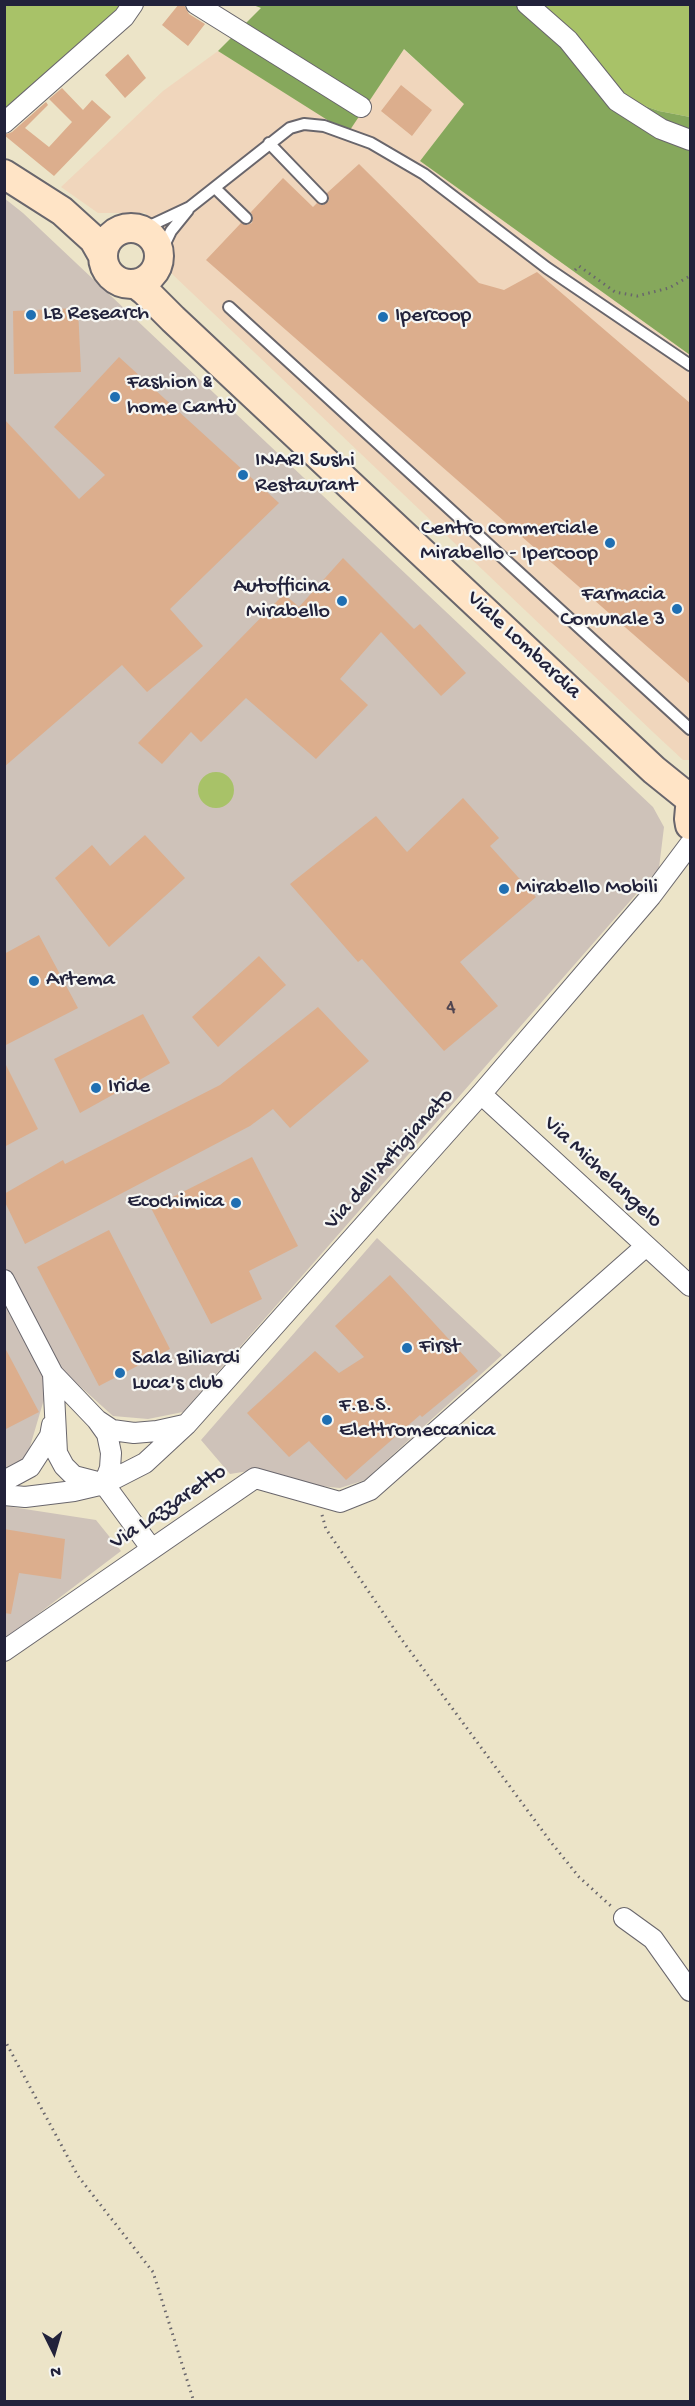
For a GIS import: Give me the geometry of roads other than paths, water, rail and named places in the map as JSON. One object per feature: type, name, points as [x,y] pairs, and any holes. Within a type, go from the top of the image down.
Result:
[{"type":"main road","points":[[4,174],[62,211],[101,227],[120,238],[154,240],[158,261],[149,277],[136,284],[119,282],[106,270],[120,238]]},
{"type":"main road","name":"Viale Lombardia","points":[[158,261],[160,292],[173,319]]},
{"type":"main road","name":"Viale Lombardia","points":[[136,284],[654,770],[690,799]]},
{"type":"main road","points":[[690,808],[690,825]]},
{"type":"street","points":[[4,123],[124,17],[133,4]]},
{"type":"street","points":[[196,4],[361,107]]},
{"type":"street","points":[[527,4],[568,40],[616,101],[661,129],[690,140]]},
{"type":"street","name":"Via dell'Artigianato","points":[[4,1495],[25,1497],[74,1491],[104,1484],[145,1463],[186,1425],[481,1094],[651,896],[690,844]]},
{"type":"street","name":"Via Michelangelo","points":[[481,1094],[690,1286]]},
{"type":"street","name":"Via Lazzaretto","points":[[4,1651],[151,1548],[255,1479],[340,1502],[370,1490],[646,1246]]},
{"type":"street","points":[[4,1280],[53,1374],[97,1420],[107,1434],[111,1453],[110,1468],[104,1484]]},
{"type":"street","points":[[53,1374],[57,1453],[64,1466],[74,1476],[104,1484],[151,1548]]},
{"type":"street","points":[[4,1481],[30,1467],[50,1436],[54,1410]]},
{"type":"street","points":[[97,1420],[112,1430],[134,1432],[157,1431],[186,1425]]},
{"type":"street","points":[[624,1918],[653,1939],[690,1991]]},
{"type":"lane","points":[[120,238],[190,207],[216,189],[290,128],[304,124],[324,126],[370,143],[424,174],[564,279],[690,365]]},
{"type":"lane","points":[[269,143],[322,198]]},
{"type":"lane","points":[[216,189],[246,218]]},
{"type":"lane","points":[[158,261],[171,231],[190,207]]},
{"type":"lane","points":[[229,308],[690,729]]},
{"type":"place","name":"LB Research","points":[[31,315]]},
{"type":"place","name":"Ipercoop","points":[[383,317]]},
{"type":"place","name":"Fashion & home Cantù","points":[[115,397]]},
{"type":"place","name":"INARI Sushi Restaurant","points":[[243,475]]},
{"type":"place","name":"Centro commerciale Mirabello - Ipercoop","points":[[610,543]]},
{"type":"place","name":"Autofficina Mirabello","points":[[342,601]]},
{"type":"place","name":"Farmacia Comunale 3","points":[[677,609]]},
{"type":"place","name":"Mirabello Mobili","points":[[504,889]]},
{"type":"place","name":"Artema","points":[[34,981]]},
{"type":"place","name":"Iride","points":[[96,1088]]},
{"type":"place","name":"Ecochimica","points":[[236,1203]]},
{"type":"place","name":"First","points":[[407,1348]]},
{"type":"place","name":"Sala Biliardi Luca's club","points":[[120,1373]]},
{"type":"place","name":"F.B.S. Elettromeccanica","points":[[327,1420]]}]
